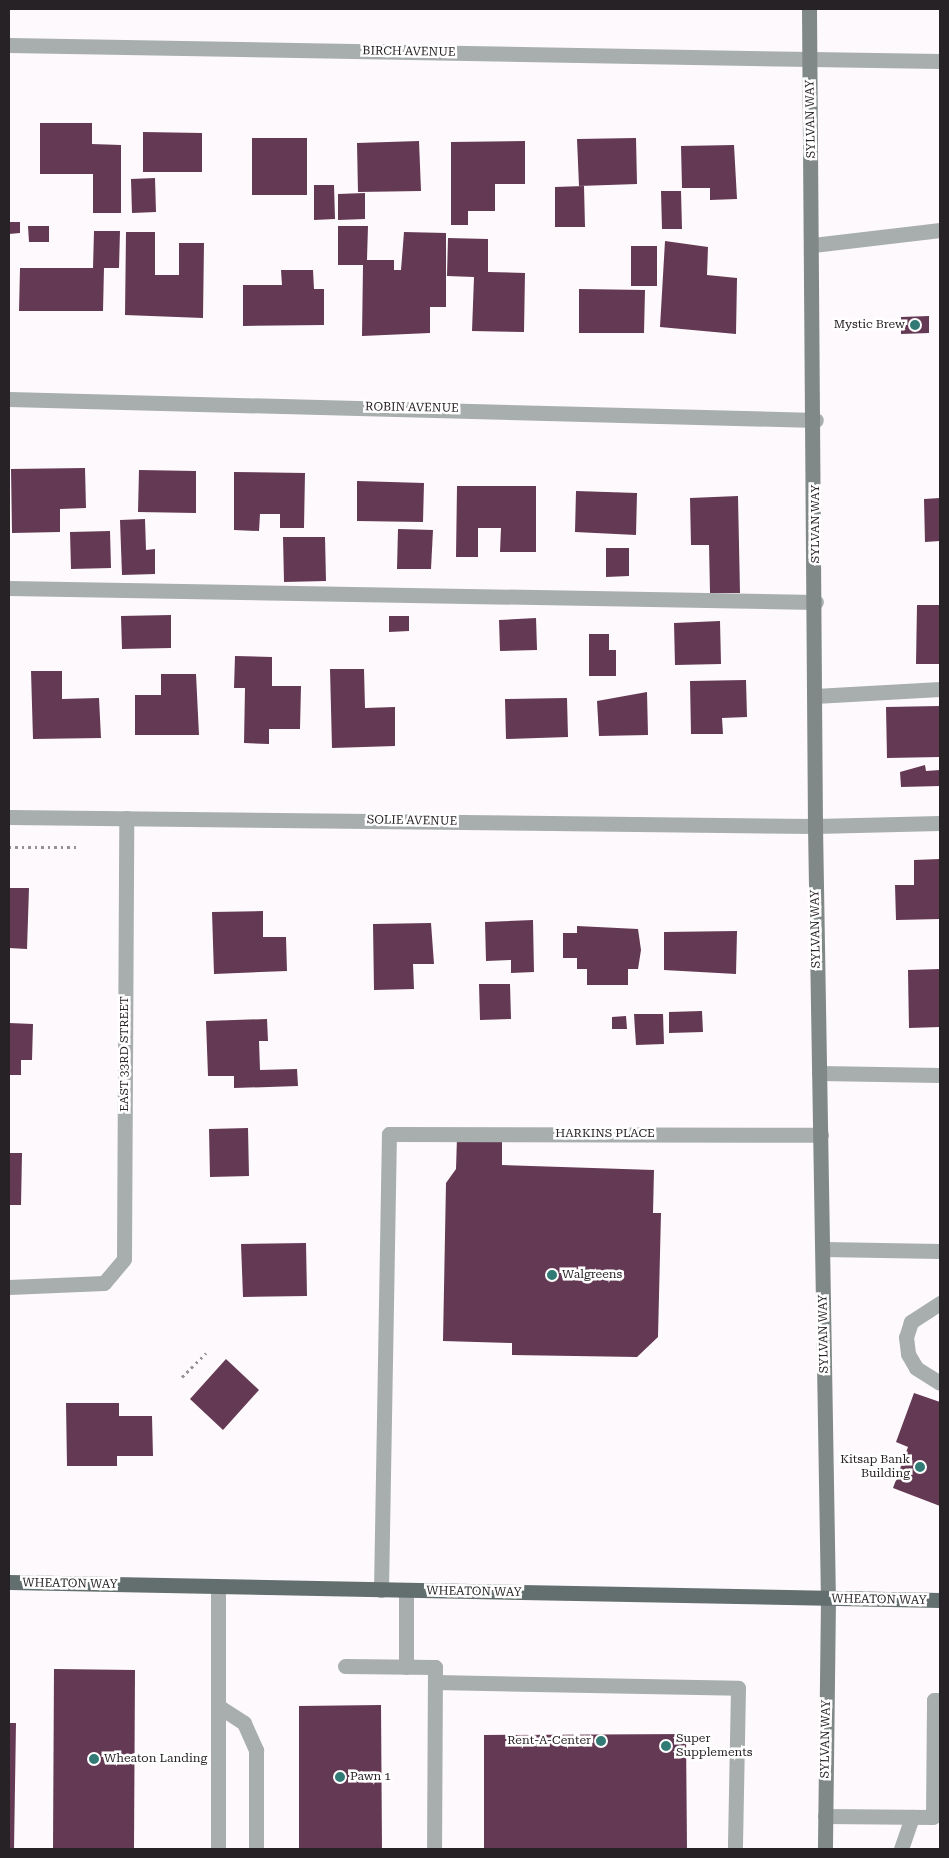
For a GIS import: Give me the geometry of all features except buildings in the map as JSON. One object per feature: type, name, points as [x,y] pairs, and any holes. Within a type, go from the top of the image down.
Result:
[{"type":"main road","name":"SYLVAN WAY","points":[[809,9],[816,420],[815,826],[828,1599],[825,1849]]},
{"type":"main road","name":"WHEATON WAY","points":[[9,1582],[940,1600]]},
{"type":"street","name":"BIRCH AVENUE","points":[[9,45],[940,61]]},
{"type":"street","points":[[813,245],[940,230]]},
{"type":"street","name":"ROBIN AVENUE","points":[[9,399],[816,420]]},
{"type":"street","points":[[9,588],[816,602]]},
{"type":"street","points":[[815,696],[940,689]]},
{"type":"street","name":"SOLIE AVENUE","points":[[9,817],[815,826],[940,823]]},
{"type":"street","name":"EAST 33RD STREET","points":[[9,1287],[104,1284],[124,1259],[126,818]]},
{"type":"street","points":[[819,1073],[940,1075]]},
{"type":"street","name":"HARKINS PLACE","points":[[381,1590],[389,1134],[821,1135]]},
{"type":"street","points":[[823,1249],[940,1251]]},
{"type":"street","points":[[940,1303],[911,1322],[906,1337],[908,1354],[916,1368],[940,1383]]},
{"type":"street","points":[[218,1587],[218,1849]]},
{"type":"street","points":[[406,1591],[406,1667]]},
{"type":"street","points":[[345,1666],[435,1667],[434,1849]]},
{"type":"street","points":[[435,1682],[738,1688],[736,1849]]},
{"type":"street","points":[[825,1816],[933,1817],[934,1700],[940,1700]]},
{"type":"street","points":[[218,1706],[244,1722],[256,1750],[256,1849]]},
{"type":"street","points":[[901,1849],[912,1817]]},
{"type":"path","points":[[9,847],[77,847]]},
{"type":"path","points":[[182,1377],[206,1353]]},
{"type":"place","name":"Mystic Brew","points":[[915,325]]},
{"type":"place","name":"Walgreens","points":[[552,1275]]},
{"type":"place","name":"Kitsap Bank Building","points":[[920,1467]]},
{"type":"place","name":"Rent-A-Center","points":[[601,1741]]},
{"type":"place","name":"Super Supplements","points":[[666,1746]]},
{"type":"place","name":"Wheaton Landing","points":[[94,1759]]},
{"type":"place","name":"Pawn 1","points":[[340,1777]]}]
